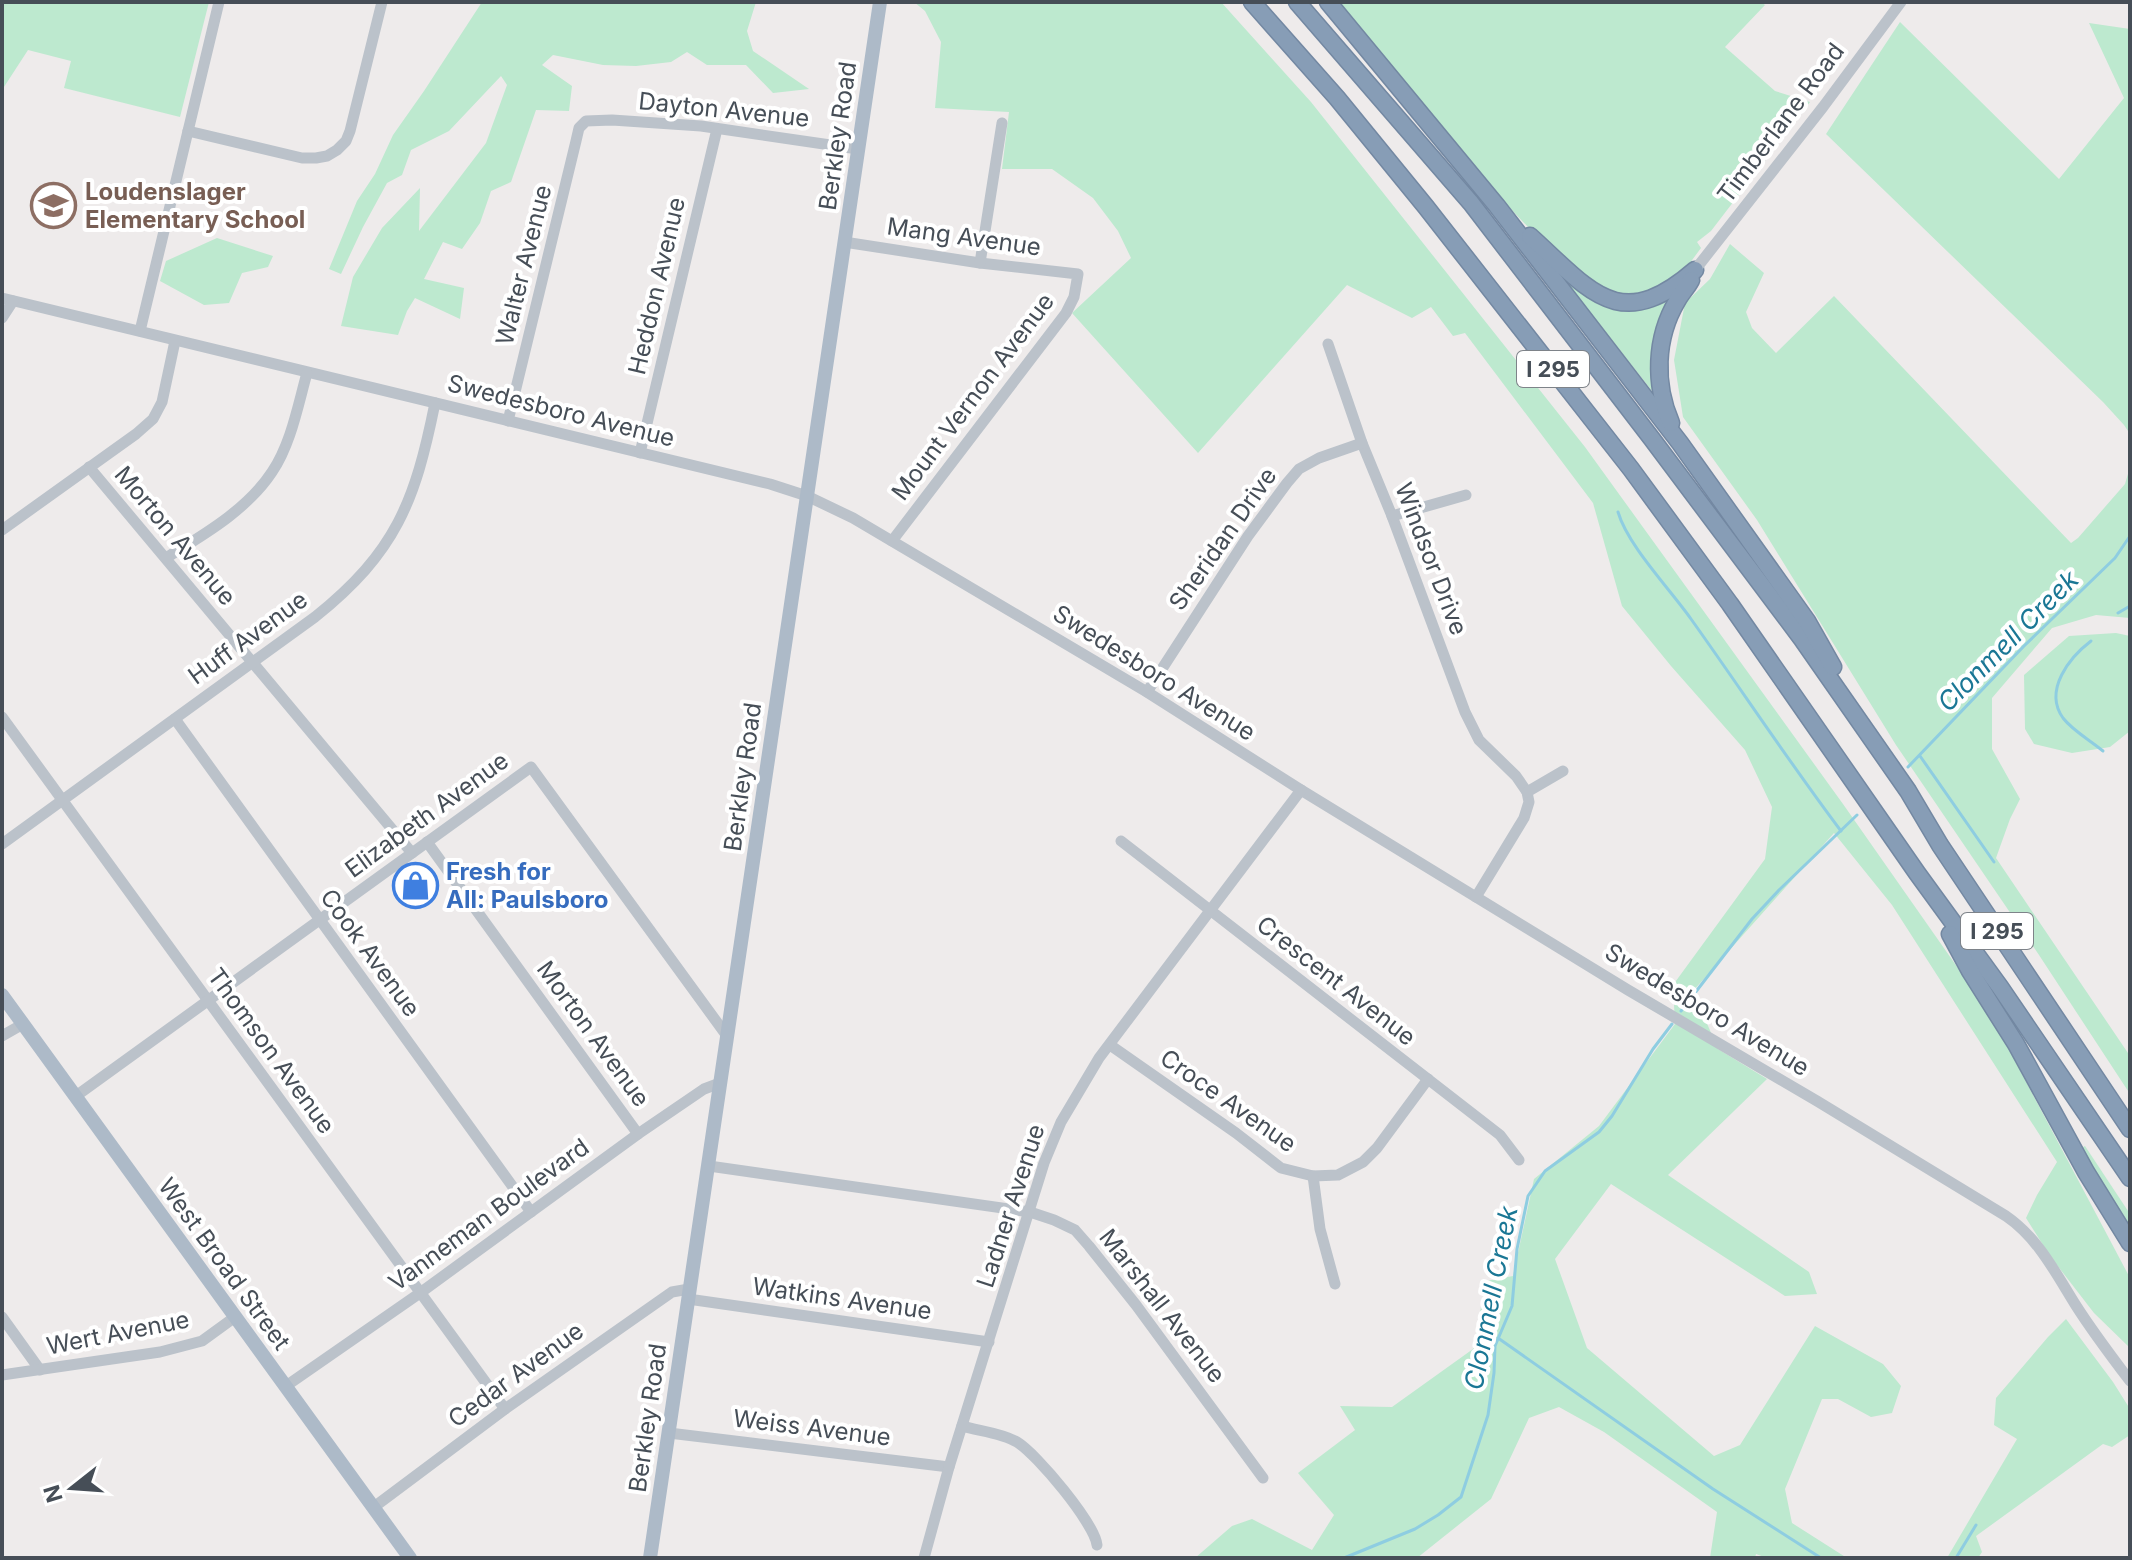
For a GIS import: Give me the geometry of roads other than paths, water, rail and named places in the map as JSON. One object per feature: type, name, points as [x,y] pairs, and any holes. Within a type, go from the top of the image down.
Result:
[{"type":"highway","points":[[1239,2],[1312,87],[1337,98]]},
{"type":"highway","name":"I 295","points":[[1252,2],[1337,98],[1631,469],[2000,987],[2130,1178]]},
{"type":"highway","name":"I 295","points":[[1297,2],[1471,203],[1774,601],[1908,791],[1996,931],[2130,1129]]},
{"type":"highway","points":[[1328,2],[1497,206],[1680,443],[1807,621],[1867,732]]},
{"type":"highway","points":[[1497,206],[1595,294],[1611,300],[1624,303],[1650,299],[1677,286],[1695,270]]},
{"type":"highway","points":[[1680,443],[1663,396],[1660,349],[1672,312],[1695,270]]},
{"type":"highway","points":[[1917,873],[1970,971],[2016,1044],[2086,1172],[2130,1243]]},
{"type":"main road","name":"Berkley Road","points":[[650,1558],[880,2]]},
{"type":"main road","name":"West Broad Street","points":[[2,995],[410,1558]]},
{"type":"street","points":[[140,331],[219,2]]},
{"type":"street","points":[[188,131],[302,158],[327,156],[337,150],[350,131],[382,2]]},
{"type":"street","name":"Timberlane Road","points":[[1695,270],[1901,2]]},
{"type":"street","name":"Dayton Avenue","points":[[586,121],[612,120],[717,129],[858,149]]},
{"type":"street","name":"Walter Avenue","points":[[508,421],[579,128],[586,121]]},
{"type":"street","points":[[980,263],[1002,123]]},
{"type":"street","name":"Heddon Avenue","points":[[640,453],[717,129]]},
{"type":"street","name":"Mang Avenue","points":[[844,242],[1078,274]]},
{"type":"street","name":"Mount Vernon Avenue","points":[[892,541],[1066,313],[1074,297],[1078,274]]},
{"type":"street","points":[[2,318],[8,300]]},
{"type":"street","name":"Swedesboro Avenue","points":[[8,300],[770,484],[807,496],[892,541],[1147,692],[1476,897],[2014,1221],[2040,1249],[2130,1381]]},
{"type":"street","points":[[2,530],[153,419],[162,402],[175,341]]},
{"type":"street","name":"Windsor Drive","points":[[1328,344],[1362,443],[1471,726],[1479,740],[1516,776],[1527,792]]},
{"type":"street","points":[[166,558],[250,498],[271,473],[289,434],[307,373]]},
{"type":"street","name":"Huff Avenue","points":[[2,844],[340,597],[379,555],[398,524],[422,464],[435,403]]},
{"type":"street","name":"Sheridan Drive","points":[[1147,692],[1248,536],[1299,469],[1319,458],[1362,443]]},
{"type":"street","name":"Morton Avenue","points":[[89,467],[412,853]]},
{"type":"street","points":[[1392,516],[1466,495]]},
{"type":"street","name":"Thomson Avenue","points":[[2,717],[505,1409]]},
{"type":"street","name":"Cook Avenue","points":[[175,719],[531,1212]]},
{"type":"street","name":"Elizabeth Avenue","points":[[76,1096],[531,767],[727,1036]]},
{"type":"street","points":[[1476,897],[1524,818],[1529,802],[1527,792],[1563,771]]},
{"type":"street","name":"Ladner Avenue","points":[[924,1558],[949,1467],[1044,1163],[1061,1122],[1099,1058],[1301,790]]},
{"type":"street","name":"Crescent Avenue","points":[[1121,841],[1500,1135],[1519,1160]]},
{"type":"street","name":"Morton Avenue","points":[[427,842],[638,1134]]},
{"type":"street","points":[[2,1036],[23,1024]]},
{"type":"street","name":"Croce Avenue","points":[[1110,1045],[1281,1168],[1313,1176],[1338,1175],[1363,1162],[1428,1079]]},
{"type":"street","name":"Vanneman Boulevard","points":[[286,1386],[638,1134],[704,1089],[720,1083]]},
{"type":"street","name":"Marshall Avenue","points":[[709,1166],[1030,1212],[1075,1230],[1136,1305],[1263,1478]]},
{"type":"street","points":[[1313,1176],[1320,1229],[1335,1284]]},
{"type":"street","name":"Cedar Avenue","points":[[374,1507],[505,1409],[672,1292],[689,1294]]},
{"type":"street","name":"Watkins Avenue","points":[[689,1294],[989,1342]]},
{"type":"street","points":[[2,1317],[40,1370]]},
{"type":"street","name":"Wert Avenue","points":[[2,1375],[160,1352],[202,1341],[235,1317]]},
{"type":"street","points":[[962,1426],[1015,1441],[1033,1455],[1096,1535],[1097,1545]]},
{"type":"street","name":"Weiss Avenue","points":[[669,1433],[949,1467]]},
{"type":"waterway","points":[[1618,512],[1640,553],[1691,619],[1841,831]]},
{"type":"waterway","name":"Clonmell Creek","points":[[1908,767],[2024,646],[2115,558],[2130,536]]},
{"type":"waterway","points":[[2118,613],[2130,606]]},
{"type":"waterway","points":[[2091,641],[2068,665],[2056,696],[2063,718],[2103,751]]},
{"type":"waterway","points":[[1920,756],[1994,862]]},
{"type":"waterway","name":"Clonmell Creek","points":[[1681,1011],[1752,919],[1857,815]]},
{"type":"waterway","name":"Clonmell Creek","points":[[1344,1558],[1415,1529],[1461,1497],[1488,1415],[1495,1346],[1512,1306],[1517,1249],[1528,1196],[1545,1171],[1599,1132],[1672,1024]]},
{"type":"waterway","points":[[1498,1338],[1713,1489],[1821,1558]]},
{"type":"waterway","points":[[1956,1558],[1976,1525]]},
{"type":"place","name":"Loudenslager Elementary School","points":[[54,206]]},
{"type":"place","name":"Fresh for All: Paulsboro","points":[[415,886]]}]
